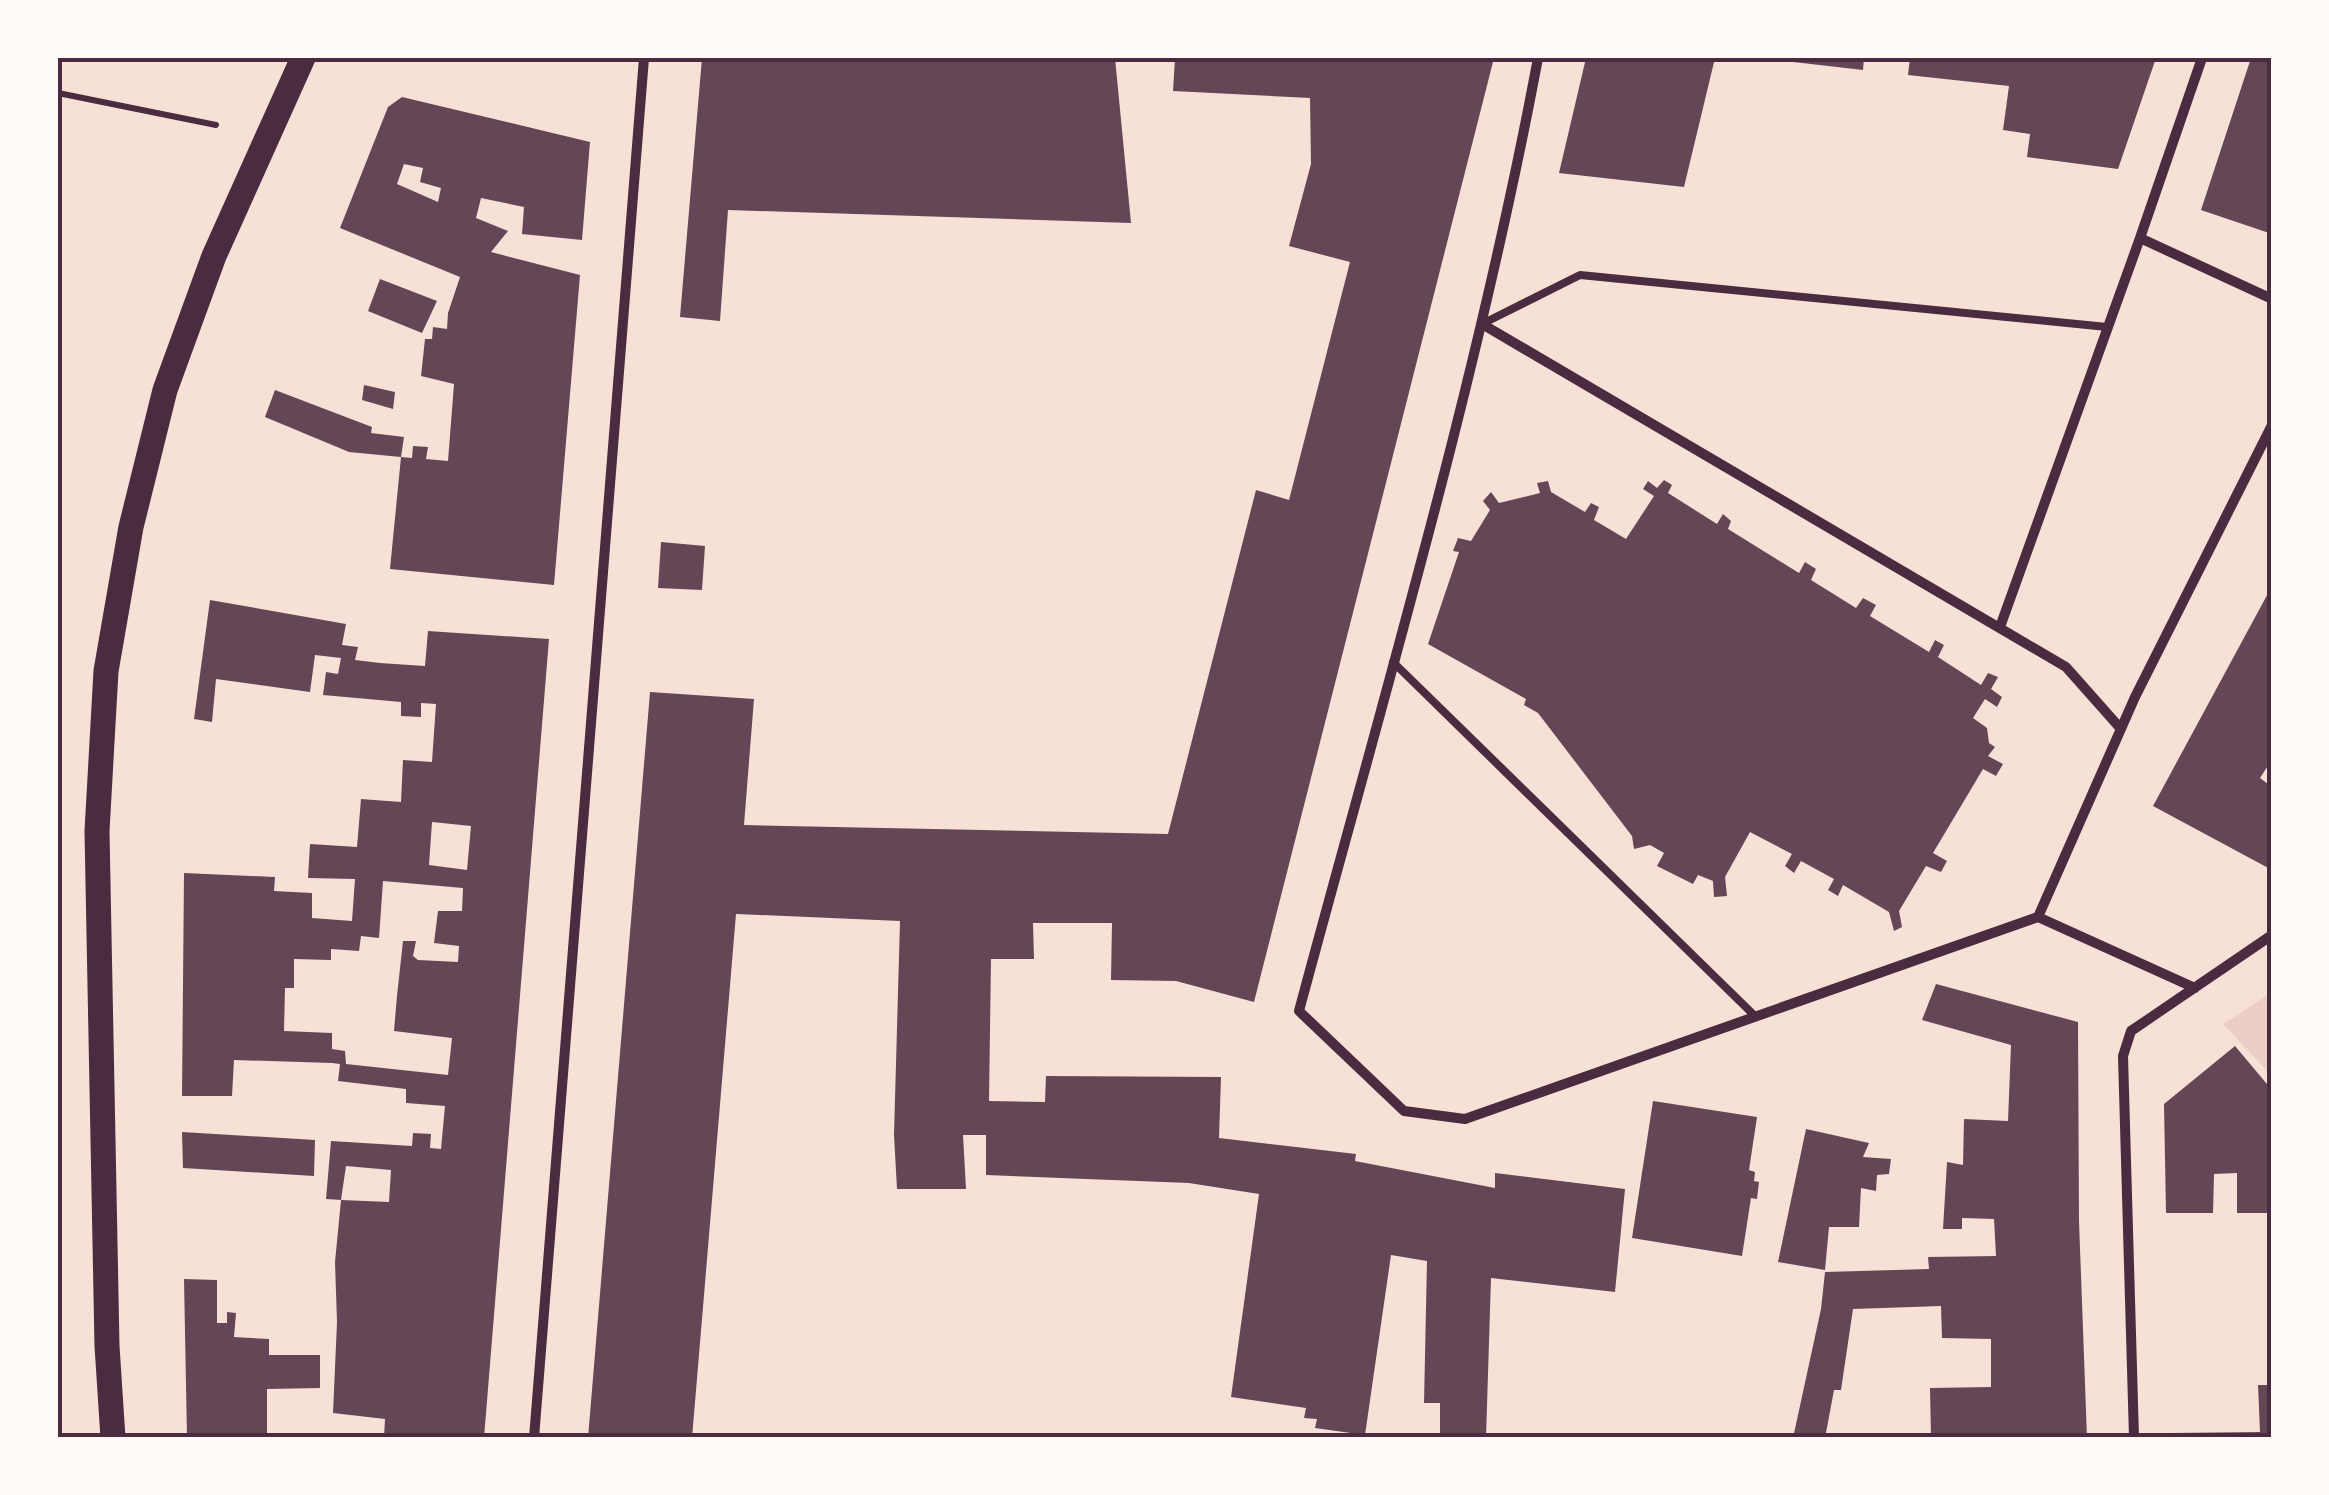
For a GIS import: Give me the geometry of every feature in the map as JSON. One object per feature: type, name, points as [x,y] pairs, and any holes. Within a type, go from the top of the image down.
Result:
[{"type":"main road","points":[[113,1438],[107,1346],[96,831],[106,672],[131,527],[165,390],[214,256],[302,58]]},
{"type":"street","points":[[534,1438],[644,58]]},
{"type":"street","points":[[1538,58],[1482,324],[1299,1010],[1404,1111],[1465,1119],[2038,917],[2195,988]]},
{"type":"street","points":[[2000,626],[2202,58]]},
{"type":"street","points":[[2140,238],[2272,299]]},
{"type":"street","points":[[1482,324],[2066,667],[2121,729]]},
{"type":"street","points":[[2038,917],[2121,729],[2272,425]]},
{"type":"street","points":[[2134,1438],[2124,1056],[2131,1032],[2272,935]]},
{"type":"lane","points":[[1482,324],[1580,275],[2107,328]]},
{"type":"lane","points":[[1393,662],[1755,1016]]},
{"type":"path","points":[[58,93],[266,135]]},
{"type":"shaded area","points":[[2271,993],[2271,1075],[2223,1024]]},
{"type":"building","points":[[702,58],[1115,58],[1131,223],[728,210],[720,321],[680,317]]},
{"type":"building","points":[[1175,58],[1494,58],[1254,1002],[1176,981],[1111,980],[1112,923],[1033,923],[1034,959],[991,959],[989,1101],[1045,1102],[1046,1076],[1221,1077],[1219,1138],[1356,1154],[1355,1161],[1495,1188],[1495,1173],[1625,1189],[1615,1292],[1491,1278],[1486,1438],[1440,1438],[1440,1403],[1424,1403],[1427,1261],[1391,1255],[1365,1435],[1315,1428],[1317,1419],[1304,1418],[1306,1408],[1231,1397],[1259,1194],[1189,1183],[986,1175],[986,1135],[963,1135],[966,1189],[897,1189],[894,1135],[900,921],[736,914],[692,1438],[588,1438],[650,692],[754,699],[744,825],[1168,834],[1256,490],[1289,500],[1350,262],[1289,246],[1311,164],[1310,98],[1173,91]]},
{"type":"building","points":[[1586,58],[1715,58],[1684,187],[1559,173]]},
{"type":"building","points":[[1775,58],[1864,58],[1863,70]]},
{"type":"building","points":[[1910,58],[2156,58],[2118,169],[2027,157],[2030,134],[2003,130],[2009,86],[1908,75]]},
{"type":"building","points":[[2251,58],[2272,58],[2272,234],[2201,210]]},
{"type":"building","points":[[402,97],[590,142],[582,240],[522,234],[524,207],[481,198],[476,218],[508,231],[491,252],[580,275],[554,585],[390,569],[401,457],[412,458],[413,446],[428,447],[426,459],[448,461],[454,384],[421,376],[425,339],[432,339],[433,327],[447,329],[460,277],[340,228],[388,107]],"holes":[[[404,164],[423,168],[420,182],[441,188],[438,202],[397,184]]]},
{"type":"building","points":[[380,279],[437,301],[422,333],[368,311]]},
{"type":"building","points":[[364,385],[395,392],[393,409],[362,400]]},
{"type":"building","points":[[275,390],[372,427],[371,433],[404,437],[401,457],[349,452],[265,417]]},
{"type":"building","points":[[1664,480],[1672,485],[1668,493],[1717,524],[1723,514],[1731,521],[1728,529],[1799,573],[1805,562],[1816,569],[1811,580],[1856,608],[1863,598],[1876,605],[1870,616],[1929,652],[1935,640],[1944,645],[1938,657],[1981,685],[1988,673],[1998,677],[1991,689],[2002,697],[1997,707],[1985,699],[1973,718],[1987,728],[1989,743],[1995,747],[1988,756],[2003,764],[1996,776],[1983,769],[1933,853],[1947,861],[1941,872],[1926,866],[1899,911],[1902,927],[1894,931],[1889,912],[1843,885],[1838,896],[1828,890],[1834,879],[1801,861],[1794,873],[1785,866],[1792,854],[1750,832],[1725,877],[1727,896],[1714,897],[1713,881],[1698,875],[1693,884],[1657,866],[1664,853],[1650,845],[1634,849],[1632,836],[1538,713],[1524,705],[1526,699],[1428,644],[1459,552],[1453,551],[1458,538],[1471,541],[1490,510],[1483,501],[1491,492],[1499,503],[1540,493],[1537,483],[1548,481],[1551,492],[1585,512],[1591,503],[1599,507],[1594,520],[1626,539],[1654,496],[1643,489],[1648,481],[1657,488]]},
{"type":"building","points":[[661,542],[705,546],[702,590],[658,588]]},
{"type":"building","points":[[2272,586],[2271,761],[2260,778],[2272,787],[2272,870],[2153,806]]},
{"type":"building","points":[[210,600],[346,624],[342,645],[358,647],[355,660],[380,663],[425,666],[428,631],[549,639],[484,1438],[384,1438],[385,1419],[333,1413],[335,1262],[341,1200],[326,1199],[331,1141],[412,1146],[413,1133],[431,1134],[430,1148],[441,1149],[445,1106],[406,1103],[406,1089],[338,1081],[340,1064],[332,1063],[234,1060],[232,1096],[182,1096],[184,873],[275,877],[274,891],[312,893],[312,918],[352,921],[355,879],[308,878],[310,844],[357,847],[361,799],[401,802],[403,760],[432,762],[436,704],[421,703],[421,717],[401,716],[401,702],[323,695],[326,672],[338,674],[341,658],[315,655],[310,692],[216,679],[212,722],[194,719]],"holes":[[[432,822],[471,826],[467,870],[429,865]],[[383,881],[463,888],[462,911],[438,911],[434,943],[459,946],[458,962],[418,960],[413,956],[416,941],[403,941],[394,1031],[452,1038],[448,1075],[346,1064],[345,1051],[332,1049],[332,1033],[284,1031],[285,988],[294,988],[294,959],[331,960],[331,949],[359,951],[361,936],[379,938]],[[346,1166],[391,1170],[389,1202],[341,1200]]]},
{"type":"building","points":[[1936,984],[2078,1022],[2079,1221],[2087,1438],[1931,1438],[1930,1388],[1991,1387],[1991,1339],[1942,1338],[1941,1306],[1853,1309],[1841,1390],[1834,1390],[1825,1438],[1793,1438],[1821,1309],[1825,1272],[1929,1269],[1928,1257],[1996,1256],[1994,1219],[1962,1218],[1962,1229],[1943,1229],[1947,1162],[1963,1165],[1964,1119],[2008,1121],[2011,1045],[1922,1020]]},
{"type":"building","points":[[2235,1046],[2272,1090],[2272,1213],[2237,1213],[2237,1173],[2214,1174],[2213,1213],[2166,1213],[2164,1104]]},
{"type":"building","points":[[1653,1101],[1757,1117],[1749,1170],[1755,1172],[1754,1181],[1759,1182],[1757,1199],[1751,1198],[1742,1256],[1632,1238]]},
{"type":"building","points":[[1806,1129],[1869,1143],[1863,1157],[1891,1159],[1889,1174],[1877,1175],[1876,1191],[1861,1188],[1859,1227],[1829,1227],[1825,1270],[1778,1262]]},
{"type":"building","points":[[182,1132],[315,1140],[314,1176],[183,1168]]},
{"type":"building","points":[[184,1279],[217,1280],[217,1323],[227,1323],[227,1312],[236,1313],[234,1337],[269,1339],[269,1355],[320,1355],[320,1388],[267,1389],[267,1438],[187,1438]]},
{"type":"building","points":[[2258,1385],[2272,1385],[2272,1438],[2171,1438],[2171,1433],[2260,1432]]}]
